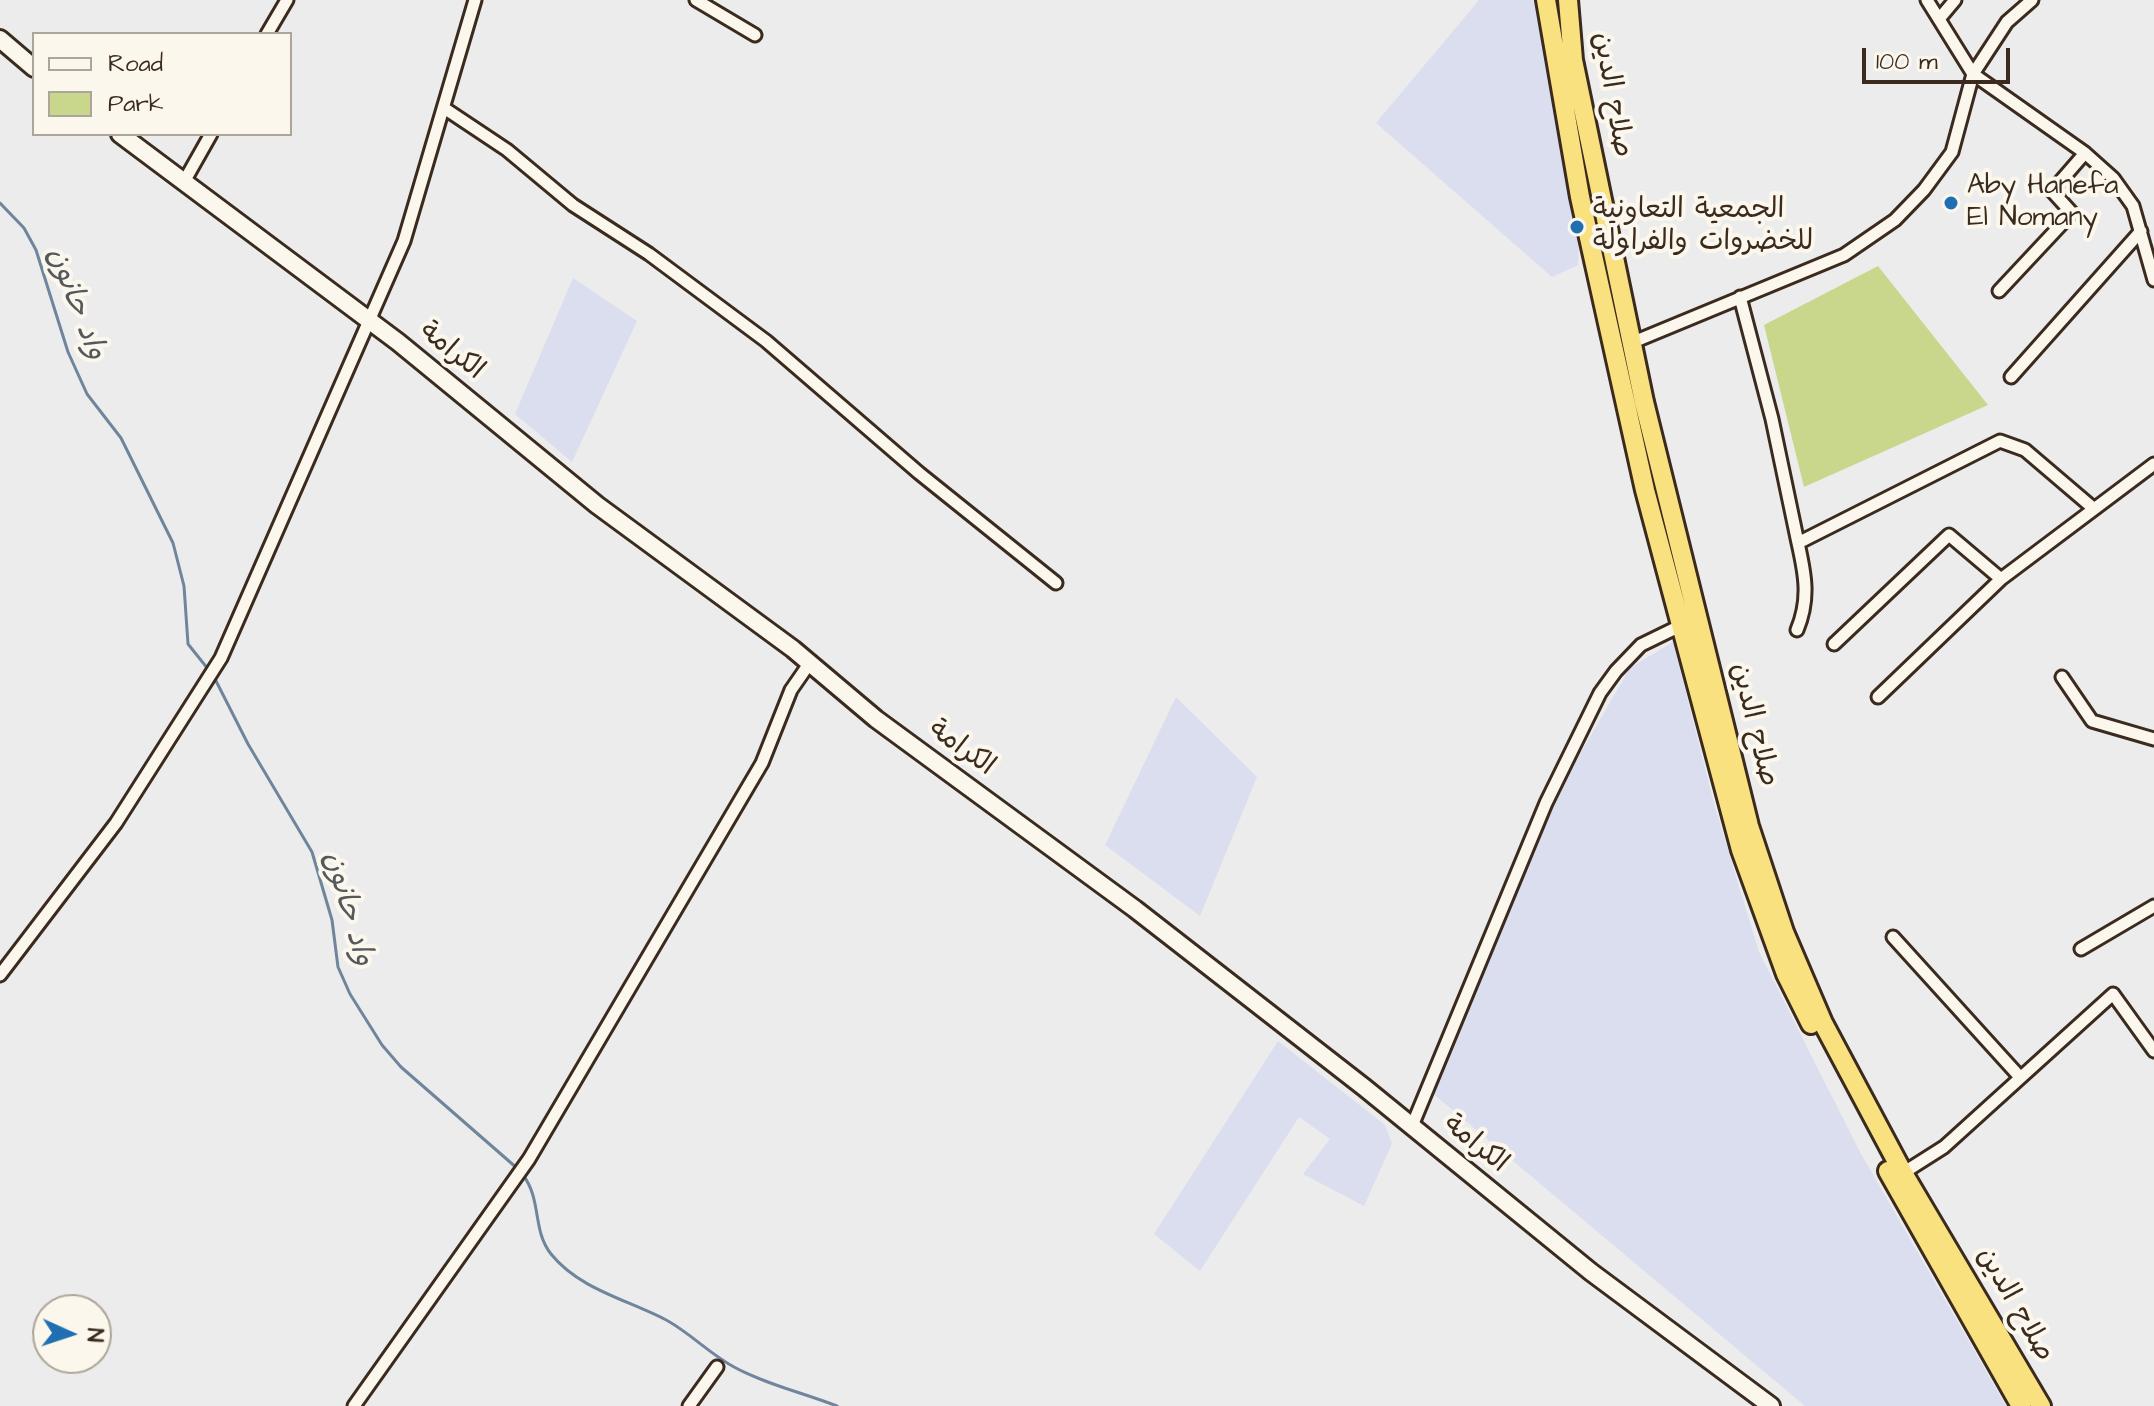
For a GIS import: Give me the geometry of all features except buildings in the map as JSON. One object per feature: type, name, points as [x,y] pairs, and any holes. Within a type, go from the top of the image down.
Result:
[{"type":"highway","name":"صلاح الدين","points":[[1546,0],[1555,71],[1597,281],[1645,490],[1741,850],[1786,974],[1869,1138],[2021,1406]]},
{"type":"highway","name":"صلاح الدين","points":[[1568,0],[1573,60],[1631,343],[1749,826],[1784,932],[1823,1023],[1903,1173],[2041,1406]]},
{"type":"main road","points":[[0,39],[32,66]]},
{"type":"main road","name":"الكرامة","points":[[123,136],[185,180],[371,324],[597,505],[809,664],[847,697],[1135,909],[1412,1126],[1602,1282],[1771,1406]]},
{"type":"street","points":[[268,32],[287,0]]},
{"type":"street","points":[[0,975],[116,823],[218,665],[371,324],[404,241],[475,0]]},
{"type":"street","points":[[696,0],[755,35]]},
{"type":"street","points":[[1927,0],[1973,74],[2085,153],[2113,178],[2133,206],[2154,280]]},
{"type":"street","points":[[1939,19],[1955,0]]},
{"type":"street","points":[[1631,343],[1844,255],[1895,220],[1924,190],[1952,152],[1973,74],[2007,22],[2032,0]]},
{"type":"street","points":[[444,108],[507,150],[573,205],[649,254],[766,341],[919,473],[1056,583]]},
{"type":"street","points":[[185,180],[210,136]]},
{"type":"street","points":[[1999,291],[2072,213],[2052,191],[2085,153]]},
{"type":"street","points":[[2011,377],[2141,231]]},
{"type":"street","points":[[1740,297],[1772,419],[1806,579],[1806,609],[1797,630]]},
{"type":"street","points":[[1798,543],[2000,441],[2025,450],[2093,508]]},
{"type":"street","points":[[1878,697],[2001,579],[2154,464]]},
{"type":"street","points":[[1834,644],[1949,535],[2001,579]]},
{"type":"street","points":[[1412,1126],[1546,803],[1600,693],[1641,645],[1682,625]]},
{"type":"street","points":[[354,1406],[526,1164],[762,763],[791,690],[809,664]]},
{"type":"street","points":[[2062,677],[2092,721],[2154,739]]},
{"type":"street","points":[[2081,949],[2154,906]]},
{"type":"street","points":[[1893,937],[2019,1076]]},
{"type":"street","points":[[1903,1173],[1944,1147],[2113,994],[2154,1051]]},
{"type":"street","points":[[689,1406],[717,1367]]},
{"type":"shaded area","points":[[1479,0],[1534,0],[1579,236],[1578,265],[1552,277],[1376,123]]},
{"type":"shaded area","points":[[573,278],[637,321],[572,462],[515,414]]},
{"type":"shaded area","points":[[1673,642],[1715,807],[1759,952],[1860,1152],[2006,1406],[1805,1406],[1431,1092],[1562,785],[1630,668]]},
{"type":"shaded area","points":[[1176,697],[1257,777],[1200,916],[1105,845]]},
{"type":"shaded area","points":[[1278,1041],[1385,1125],[1392,1144],[1364,1206],[1303,1174],[1330,1139],[1299,1117],[1200,1271],[1154,1234]]},
{"type":"green space","points":[[1878,266],[1988,405],[1804,487],[1764,325]]},
{"type":"waterway","name":"واد حانون","points":[[0,203],[24,228],[36,250],[68,352],[87,394],[121,438],[173,543],[184,586],[188,644],[208,669]]},
{"type":"waterway","name":"واد حانون","points":[[213,675],[248,744],[312,852],[332,920],[338,967],[350,994],[382,1045],[401,1067],[518,1169]]},
{"type":"waterway","name":"واد حانون","points":[[523,1175],[533,1195],[545,1245],[576,1277],[668,1321],[725,1362],[746,1373],[837,1406]]},
{"type":"place","name":"Aby Hanefa El Nomany","points":[[1951,203]]},
{"type":"place","name":"الجمعية التعاونية للخضروات والفراولة","points":[[1577,227]]}]
